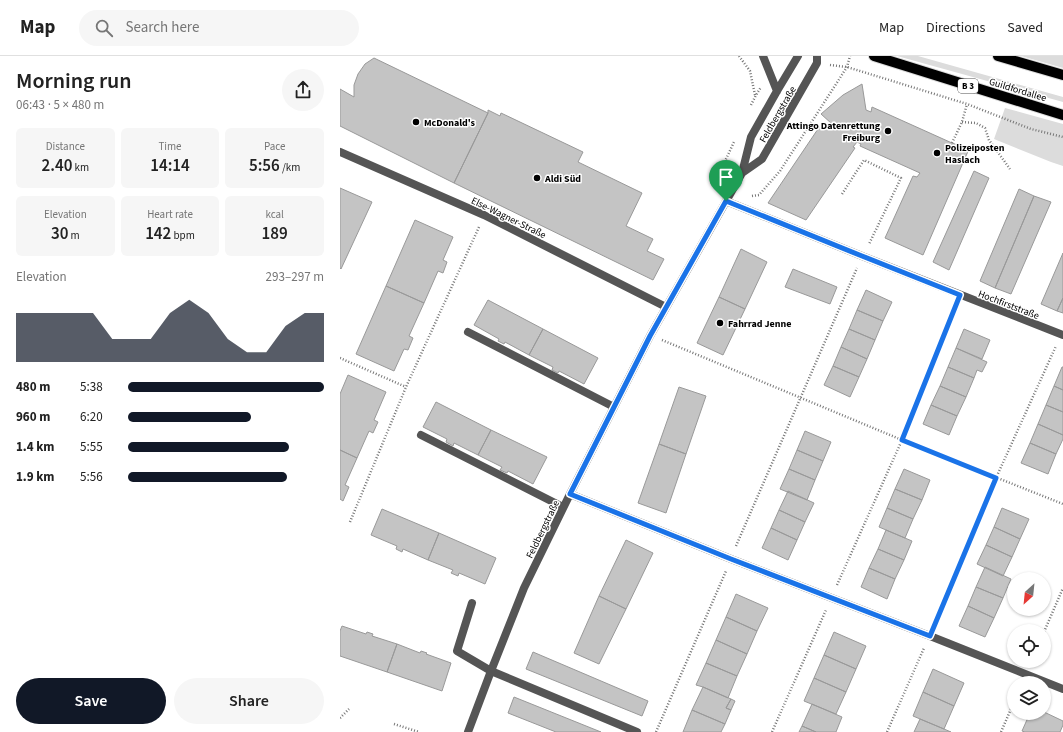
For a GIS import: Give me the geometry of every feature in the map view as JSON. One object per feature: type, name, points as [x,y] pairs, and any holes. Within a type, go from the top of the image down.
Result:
[{"type":"main road","name":"Guildfordallee","points":[[874,56],[1063,115]]},
{"type":"main road","points":[[998,56],[1063,75]]},
{"type":"street","points":[[763,56],[777,91]]},
{"type":"street","name":"Feldbergstraße","points":[[468,732],[490,671],[524,588],[563,507],[650,336],[742,173],[751,137],[798,56]]},
{"type":"street","name":"Feldbergstraße","points":[[742,173],[762,159],[817,63],[817,56]]},
{"type":"street","name":"Else-Wagner-Straße","points":[[340,152],[484,216],[666,307]]},
{"type":"street","name":"Hochfirststraße","points":[[726,201],[1062,335]]},
{"type":"street","points":[[468,332],[614,408]]},
{"type":"street","points":[[421,435],[563,507]]},
{"type":"street","points":[[570,494],[731,559],[1063,689]]},
{"type":"street","points":[[472,603],[457,651],[490,671],[637,732]]},
{"type":"path","points":[[739,56],[750,71],[756,95]]},
{"type":"path","points":[[726,201],[759,195],[780,171],[847,67],[850,56]]},
{"type":"path","points":[[847,67],[967,104],[1031,129],[1063,137]]},
{"type":"path","points":[[952,143],[962,122],[967,104]]},
{"type":"path","points":[[962,122],[976,123],[985,128],[990,140],[1010,169]]},
{"type":"path","points":[[656,732],[862,256],[901,178],[864,160],[842,194]]},
{"type":"path","points":[[350,522],[406,387],[484,216]]},
{"type":"path","points":[[772,732],[902,440],[960,295]]},
{"type":"path","points":[[887,732],[930,636],[996,478],[1062,335]]},
{"type":"path","points":[[650,336],[902,440],[1063,504]]},
{"type":"path","points":[[340,358],[406,387]]},
{"type":"path","points":[[1047,624],[1063,588]]},
{"type":"path","points":[[340,718],[349,709]]},
{"type":"path","points":[[1001,732],[1007,718]]},
{"type":"path","points":[[394,724],[419,732]]},
{"type":"shaded area","points":[[897,56],[918,56],[1063,97],[1063,102]]},
{"type":"shaded area","points":[[1021,56],[1063,56],[1063,68]]},
{"type":"shaded area","points":[[1005,108],[1063,124],[1063,166],[994,139]]},
{"type":"building","points":[[374,58],[488,113],[454,183],[340,126],[340,89],[354,97],[354,85],[358,74],[365,64]]},
{"type":"building","points":[[862,84],[866,110],[871,112],[872,107],[952,143],[969,149],[923,255],[885,238],[913,176],[917,177],[920,173],[860,146],[861,144],[857,142],[853,147],[855,148],[806,220],[768,203],[822,123],[829,127],[832,124],[821,114],[843,95]]},
{"type":"building","points":[[488,110],[500,116],[501,113],[583,152],[578,162],[642,193],[626,226],[653,239],[647,251],[664,259],[653,280],[454,183],[488,113]]},
{"type":"building","points":[[974,171],[989,178],[949,270],[933,262]]},
{"type":"building","points":[[340,188],[372,202],[341,269],[340,268]]},
{"type":"building","points":[[1019,189],[1034,196],[995,288],[980,281]]},
{"type":"building","points":[[1034,196],[1051,202],[1011,294],[995,288]]},
{"type":"building","points":[[415,220],[453,237],[443,260],[447,262],[443,273],[438,271],[424,303],[386,286]]},
{"type":"building","points":[[741,249],[767,262],[745,309],[719,297]]},
{"type":"building","points":[[1063,253],[1063,298],[1057,311],[1041,304]]},
{"type":"building","points":[[793,269],[837,287],[830,304],[785,287]]},
{"type":"building","points":[[386,286],[424,303],[409,336],[413,338],[408,350],[404,349],[394,371],[356,354]]},
{"type":"building","points":[[866,290],[892,302],[883,321],[857,310]]},
{"type":"building","points":[[719,297],[745,309],[723,355],[697,343]]},
{"type":"building","points":[[1063,298],[1063,313],[1057,311]]},
{"type":"building","points":[[488,300],[543,329],[529,355],[505,342],[504,344],[498,341],[499,339],[474,325]]},
{"type":"building","points":[[857,310],[883,321],[875,340],[849,329]]},
{"type":"building","points":[[543,329],[598,358],[584,384],[559,371],[558,373],[552,370],[553,367],[529,355]]},
{"type":"building","points":[[849,329],[875,340],[867,359],[841,347]]},
{"type":"building","points":[[964,329],[990,340],[982,359],[956,348]]},
{"type":"building","points":[[841,347],[867,359],[859,377],[833,366]]},
{"type":"building","points":[[956,348],[987,362],[982,372],[977,370],[974,378],[948,367]]},
{"type":"building","points":[[833,366],[859,377],[850,397],[824,385]]},
{"type":"building","points":[[948,367],[974,378],[966,397],[940,386]]},
{"type":"building","points":[[1063,367],[1063,390],[1054,386]]},
{"type":"building","points":[[348,375],[386,392],[374,420],[378,422],[373,433],[369,431],[357,458],[340,450],[340,394]]},
{"type":"building","points":[[940,386],[966,397],[957,416],[931,405]]},
{"type":"building","points":[[1054,386],[1063,390],[1063,412],[1046,405]]},
{"type":"building","points":[[679,387],[706,396],[686,454],[659,444]]},
{"type":"building","points":[[436,402],[491,430],[478,455],[454,443],[453,446],[446,442],[447,439],[423,427]]},
{"type":"building","points":[[931,405],[957,416],[949,435],[923,424]]},
{"type":"building","points":[[1046,405],[1063,412],[1063,435],[1038,424]]},
{"type":"building","points":[[1038,424],[1063,435],[1063,439],[1056,454],[1030,443]]},
{"type":"building","points":[[491,430],[547,457],[533,484],[508,471],[507,473],[500,470],[502,467],[478,455]]},
{"type":"building","points":[[805,431],[831,442],[823,461],[797,450]]},
{"type":"building","points":[[1030,443],[1056,454],[1048,474],[1021,463]]},
{"type":"building","points":[[659,444],[686,454],[666,513],[638,503]]},
{"type":"building","points":[[340,450],[357,458],[345,485],[349,487],[343,501],[340,499]]},
{"type":"building","points":[[797,450],[823,461],[815,480],[789,469]]},
{"type":"building","points":[[789,469],[815,480],[807,500],[780,489]]},
{"type":"building","points":[[904,469],[930,480],[922,500],[895,489]]},
{"type":"building","points":[[895,489],[922,500],[913,519],[887,508]]},
{"type":"building","points":[[788,491],[814,503],[805,522],[779,510]]},
{"type":"building","points":[[887,508],[913,519],[905,538],[879,527]]},
{"type":"building","points":[[1002,508],[1029,519],[1020,539],[994,527]]},
{"type":"building","points":[[382,509],[439,533],[428,560],[403,549],[402,552],[396,549],[397,546],[371,535]]},
{"type":"building","points":[[779,510],[805,522],[797,540],[771,528]]},
{"type":"building","points":[[994,527],[1020,539],[1012,557],[986,545]]},
{"type":"building","points":[[771,528],[797,540],[788,560],[762,548]]},
{"type":"building","points":[[886,530],[912,541],[904,560],[878,549]]},
{"type":"building","points":[[439,533],[496,558],[485,584],[459,573],[458,576],[451,573],[453,570],[428,560]]},
{"type":"building","points":[[626,540],[653,553],[626,609],[599,596]]},
{"type":"building","points":[[986,545],[1012,557],[1003,576],[977,564]]},
{"type":"building","points":[[878,549],[904,560],[895,579],[869,568]]},
{"type":"building","points":[[985,567],[1007,577],[1007,588],[1003,598],[976,587]]},
{"type":"building","points":[[869,568],[895,579],[887,599],[861,587]]},
{"type":"building","points":[[976,587],[1003,598],[994,618],[968,606]]},
{"type":"building","points":[[736,594],[768,608],[757,631],[726,617]]},
{"type":"building","points":[[599,596],[626,609],[599,664],[574,653]]},
{"type":"building","points":[[968,606],[994,618],[985,637],[959,626]]},
{"type":"building","points":[[726,617],[757,631],[747,654],[716,640]]},
{"type":"building","points":[[342,626],[366,634],[367,632],[373,634],[372,636],[397,644],[387,672],[340,656],[340,631]]},
{"type":"building","points":[[834,632],[866,646],[856,669],[824,655]]},
{"type":"building","points":[[716,640],[747,654],[737,676],[706,663]]},
{"type":"building","points":[[397,644],[420,653],[421,651],[427,653],[426,654],[451,663],[442,691],[387,672]]},
{"type":"building","points":[[533,652],[648,701],[642,716],[526,669]]},
{"type":"building","points":[[824,655],[856,669],[846,692],[814,678]]},
{"type":"building","points":[[706,663],[737,676],[728,698],[696,685]]},
{"type":"building","points":[[933,669],[964,683],[954,706],[923,692]]},
{"type":"building","points":[[814,678],[846,692],[836,714],[804,701]]},
{"type":"building","points":[[703,687],[731,699],[726,708],[731,710],[725,724],[692,710]]},
{"type":"building","points":[[923,692],[954,706],[944,729],[913,716]]},
{"type":"building","points":[[514,697],[601,732],[556,732],[508,713]]},
{"type":"building","points":[[731,699],[735,701],[731,710],[726,708]]},
{"type":"building","points":[[812,704],[842,717],[836,732],[816,732],[802,726]]},
{"type":"building","points":[[692,710],[725,724],[721,732],[683,732]]},
{"type":"building","points":[[1051,715],[1063,721],[1060,732],[1022,731],[1027,720],[1051,720]]},
{"type":"building","points":[[920,719],[944,729],[951,732],[914,732]]},
{"type":"building","points":[[802,726],[816,732],[799,732]]},
{"type":"place","name":"McDonald's","points":[[416,122]]},
{"type":"place","name":"Attingo Datenrettung Freiburg","points":[[888,131]]},
{"type":"place","name":"Polizeiposten Haslach","points":[[937,153]]},
{"type":"place","name":"Aldi Süd","points":[[537,178]]},
{"type":"place","name":"Fahrrad Jenne","points":[[720,323]]},
{"type":"route","points":[[726,201],[960,295],[902,440],[996,478],[930,636],[731,559],[570,494],[650,336],[726,201]]}]
